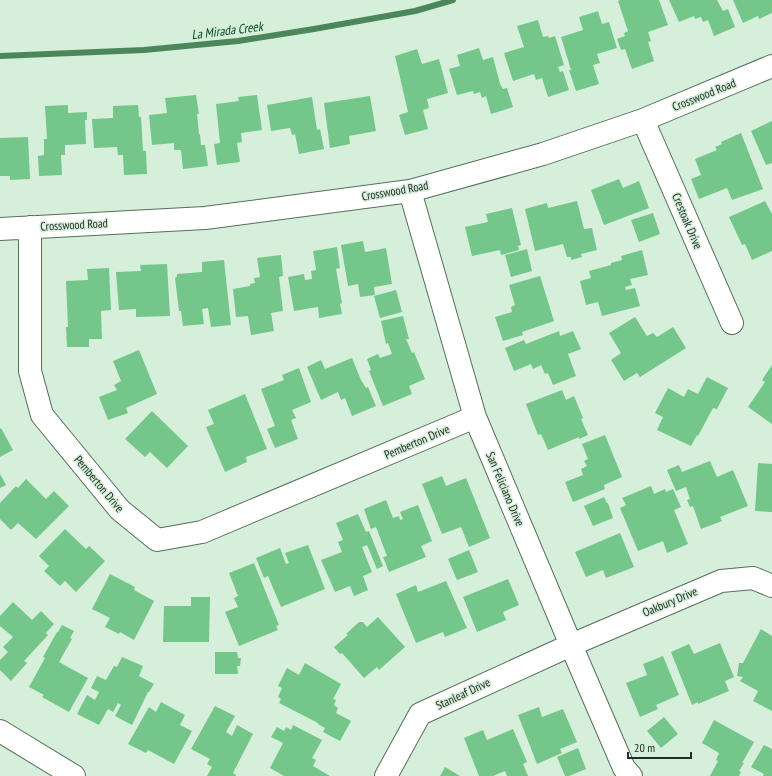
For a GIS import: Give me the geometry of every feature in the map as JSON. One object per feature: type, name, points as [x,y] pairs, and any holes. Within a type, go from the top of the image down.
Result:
[{"type":"street","name":"Crosswood Road","points":[[0,229],[205,218],[410,190],[543,154],[643,120],[772,66]]},
{"type":"street","name":"Crestoak Drive","points":[[643,120],[732,323]]},
{"type":"street","name":"San Feliciano Drive","points":[[410,190],[475,417],[624,768],[631,776]]},
{"type":"street","name":"Pemberton Drive","points":[[30,228],[30,371],[42,415],[120,510],[157,540],[202,532],[475,417]]},
{"type":"street","name":"Oakbury Drive","points":[[571,645],[721,581],[753,578],[772,586]]},
{"type":"street","name":"Stanleaf Drive","points":[[386,776],[420,714],[571,645]]},
{"type":"street","points":[[0,731],[74,776]]},
{"type":"building","points":[[659,0],[668,25],[648,32],[651,41],[648,42],[654,61],[632,69],[625,49],[621,50],[617,39],[625,36],[624,33],[628,31],[618,1]]},
{"type":"building","points":[[669,0],[717,0],[723,11],[728,9],[735,27],[714,36],[708,20],[703,22],[701,17],[695,19],[694,16],[679,22]]},
{"type":"building","points":[[733,0],[772,0],[772,13],[759,19],[758,16],[743,23]]},
{"type":"building","points":[[598,11],[602,24],[609,22],[617,48],[597,54],[600,63],[593,65],[599,84],[576,91],[561,37],[583,30],[579,17]]},
{"type":"building","points":[[538,20],[543,37],[548,36],[549,38],[555,36],[564,65],[558,67],[560,72],[563,71],[569,90],[548,97],[542,78],[536,80],[534,74],[513,81],[504,53],[524,47],[517,26]]},
{"type":"building","points":[[479,48],[483,60],[493,57],[500,84],[503,89],[507,88],[513,107],[491,114],[486,96],[482,98],[480,92],[474,94],[473,91],[457,95],[449,69],[460,66],[457,55]]},
{"type":"building","points":[[417,49],[422,64],[439,59],[448,93],[427,99],[429,108],[423,110],[428,129],[405,135],[399,115],[408,112],[395,56]]},
{"type":"building","points":[[196,95],[199,114],[197,114],[199,134],[201,145],[205,145],[208,166],[183,169],[181,150],[174,150],[174,143],[152,145],[149,115],[167,113],[165,98]]},
{"type":"building","points":[[257,95],[262,130],[241,133],[242,142],[237,143],[240,162],[217,165],[214,144],[220,143],[216,104],[239,101],[238,97]]},
{"type":"building","points":[[370,96],[376,131],[349,136],[350,144],[330,148],[324,103]]},
{"type":"building","points":[[312,97],[317,130],[320,129],[324,149],[299,154],[295,134],[292,135],[290,128],[271,131],[267,105]]},
{"type":"building","points":[[68,105],[68,113],[87,112],[87,120],[85,120],[86,144],[65,145],[65,155],[61,155],[62,175],[39,176],[38,156],[44,155],[44,139],[47,139],[45,106]]},
{"type":"building","points":[[138,105],[139,117],[141,117],[143,151],[146,151],[147,174],[124,175],[123,155],[118,155],[117,147],[94,148],[92,119],[113,118],[113,106]]},
{"type":"building","points":[[772,121],[772,163],[766,165],[751,131]]},
{"type":"building","points":[[741,133],[763,189],[732,200],[727,188],[699,199],[691,179],[701,175],[695,159],[717,150],[715,147],[722,144],[721,142]]},
{"type":"building","points":[[28,137],[30,179],[10,180],[10,176],[0,176],[0,138]]},
{"type":"building","points":[[619,179],[623,188],[639,181],[649,208],[604,225],[591,190]]},
{"type":"building","points":[[577,201],[584,229],[592,228],[597,250],[581,254],[582,257],[571,260],[571,257],[567,257],[563,244],[535,251],[525,209],[547,203],[548,208]]},
{"type":"building","points":[[765,201],[772,214],[772,251],[752,260],[745,244],[742,245],[729,217]]},
{"type":"building","points":[[512,208],[521,245],[518,246],[519,250],[501,255],[500,250],[472,256],[465,227],[488,222],[486,214]]},
{"type":"building","points":[[653,213],[660,234],[639,242],[631,220]]},
{"type":"building","points":[[363,241],[365,252],[386,248],[392,284],[374,287],[375,295],[360,297],[358,284],[348,286],[341,245]]},
{"type":"building","points":[[337,247],[340,268],[336,269],[342,303],[340,304],[342,314],[319,318],[318,307],[294,311],[288,277],[304,274],[305,280],[312,279],[311,271],[316,270],[313,251]]},
{"type":"building","points":[[527,249],[532,271],[511,277],[505,255]]},
{"type":"building","points":[[642,250],[648,275],[630,279],[632,285],[625,287],[626,290],[635,288],[640,306],[602,316],[598,302],[586,305],[580,281],[591,278],[589,271],[611,265],[611,263],[622,260],[621,256]]},
{"type":"building","points":[[281,255],[283,276],[279,277],[283,311],[271,313],[274,331],[251,335],[248,316],[236,317],[233,289],[250,286],[250,284],[255,283],[254,278],[260,277],[257,258]]},
{"type":"building","points":[[224,260],[231,325],[211,327],[208,308],[202,309],[204,324],[183,326],[181,311],[179,311],[175,278],[177,277],[177,274],[202,272],[202,262]]},
{"type":"building","points":[[167,264],[170,316],[136,317],[136,309],[119,310],[116,272],[141,271],[140,265]]},
{"type":"building","points":[[109,268],[111,310],[101,311],[102,339],[89,339],[89,347],[67,347],[66,327],[68,327],[66,281],[88,280],[87,269]]},
{"type":"building","points":[[540,276],[554,321],[522,332],[523,335],[503,341],[495,317],[512,312],[511,307],[515,305],[509,285]]},
{"type":"building","points":[[396,290],[402,312],[380,318],[374,296]]},
{"type":"building","points":[[403,316],[409,339],[406,339],[412,353],[414,352],[425,379],[409,386],[412,394],[383,406],[369,371],[371,370],[367,359],[378,354],[380,358],[392,354],[388,343],[386,344],[381,321]]},
{"type":"building","points":[[635,317],[647,336],[653,333],[657,337],[673,327],[686,348],[640,377],[637,373],[624,381],[611,360],[621,353],[609,333]]},
{"type":"building","points":[[559,331],[560,336],[573,331],[581,349],[568,354],[576,376],[553,385],[548,373],[545,374],[541,365],[533,369],[531,364],[514,371],[505,348],[524,340],[526,344]]},
{"type":"building","points":[[139,350],[157,394],[126,408],[128,413],[108,420],[99,397],[117,390],[114,385],[121,381],[113,361]]},
{"type":"building","points":[[352,358],[361,380],[366,388],[368,387],[376,406],[352,416],[345,398],[341,400],[338,392],[321,400],[307,367],[321,360],[325,369]]},
{"type":"building","points":[[772,365],[772,424],[748,407],[765,382],[762,380]]},
{"type":"building","points":[[299,368],[311,402],[292,410],[296,418],[291,420],[298,439],[275,448],[267,429],[275,426],[261,389],[284,380],[282,375]]},
{"type":"building","points":[[707,377],[728,388],[717,409],[713,408],[691,446],[657,430],[663,417],[655,413],[668,388],[684,397],[688,389],[698,394]]},
{"type":"building","points":[[562,390],[566,400],[574,396],[588,435],[579,439],[579,437],[548,450],[541,434],[538,435],[526,404]]},
{"type":"building","points":[[245,394],[267,449],[246,457],[247,462],[225,472],[206,427],[214,424],[208,410]]},
{"type":"building","points":[[152,411],[188,446],[167,468],[150,452],[145,457],[125,439]]},
{"type":"building","points":[[1,428],[13,450],[0,457],[0,429]]},
{"type":"building","points":[[605,435],[622,477],[604,485],[605,489],[573,502],[565,482],[583,475],[581,469],[587,466],[584,461],[588,459],[582,444]]},
{"type":"building","points":[[710,461],[717,477],[733,470],[748,506],[720,517],[722,521],[701,529],[693,506],[690,507],[687,500],[690,499],[686,487],[676,491],[667,470],[679,465],[682,472]]},
{"type":"building","points":[[758,463],[772,464],[772,512],[755,511]]},
{"type":"building","points":[[0,474],[6,485],[0,488]]},
{"type":"building","points":[[442,476],[446,486],[466,478],[490,538],[469,547],[461,527],[442,534],[422,484]]},
{"type":"building","points":[[26,479],[46,499],[54,491],[69,506],[36,539],[18,523],[11,530],[0,519],[0,503],[16,486],[18,488]]},
{"type":"building","points":[[651,486],[654,494],[665,489],[666,492],[673,489],[681,507],[674,510],[688,544],[667,553],[663,541],[638,551],[620,508],[626,505],[622,498]]},
{"type":"building","points":[[604,497],[608,503],[613,518],[593,526],[584,506]]},
{"type":"building","points":[[386,500],[393,518],[399,516],[400,520],[403,519],[400,512],[418,505],[432,541],[421,546],[426,557],[389,572],[383,557],[387,556],[376,527],[371,529],[364,509]]},
{"type":"building","points":[[358,514],[366,532],[369,531],[383,566],[377,569],[367,545],[362,547],[372,572],[363,576],[368,590],[354,596],[350,586],[335,592],[321,560],[342,552],[338,542],[343,540],[336,523]]},
{"type":"building","points":[[65,529],[86,549],[89,546],[105,561],[76,592],[65,581],[60,586],[44,571],[49,566],[39,556]]},
{"type":"building","points":[[620,533],[634,567],[606,578],[603,570],[586,577],[575,552]]},
{"type":"building","points":[[308,545],[325,589],[281,607],[268,576],[264,578],[256,558],[280,548],[286,564],[289,563],[285,553]]},
{"type":"building","points":[[469,550],[478,572],[457,580],[448,559]]},
{"type":"building","points":[[254,563],[279,625],[276,626],[278,630],[239,646],[225,612],[238,607],[234,598],[238,596],[229,573]]},
{"type":"building","points":[[110,574],[135,587],[134,590],[154,601],[134,640],[120,632],[119,634],[105,627],[110,618],[92,609]]},
{"type":"building","points":[[508,579],[519,605],[503,612],[506,620],[477,632],[463,597]]},
{"type":"building","points":[[446,581],[467,628],[445,637],[443,632],[416,643],[396,594],[416,585],[418,592]]},
{"type":"building","points":[[191,597],[210,597],[209,642],[163,642],[164,606],[191,606]]},
{"type":"building","points":[[13,602],[32,620],[41,611],[54,624],[46,633],[48,635],[24,661],[27,663],[11,681],[0,670],[0,660],[8,652],[3,647],[13,637],[0,626],[0,616]]},
{"type":"building","points":[[378,617],[405,647],[379,670],[377,667],[364,678],[342,653],[340,654],[334,647],[348,635],[346,634],[359,622],[363,622],[367,627]]},
{"type":"building","points":[[62,625],[74,631],[70,638],[72,639],[59,662],[88,678],[69,712],[42,697],[44,695],[29,687],[45,658],[43,657]]},
{"type":"building","points":[[761,629],[772,636],[772,711],[753,701],[758,691],[740,681],[743,677],[737,676],[739,663],[743,663]]},
{"type":"building","points":[[720,643],[734,677],[725,681],[729,691],[692,705],[671,652],[689,644],[694,654]]},
{"type":"building","points":[[215,652],[237,652],[238,658],[241,658],[240,666],[237,666],[238,674],[215,674]]},
{"type":"building","points":[[663,656],[679,695],[656,705],[658,709],[640,717],[626,683],[647,675],[643,664]]},
{"type":"building","points":[[122,657],[143,666],[139,676],[154,684],[148,692],[132,725],[115,716],[121,705],[118,703],[113,712],[108,709],[99,725],[77,714],[87,695],[95,700],[99,692],[91,688],[97,676],[106,680],[114,666],[117,667]]},
{"type":"building","points":[[305,663],[341,684],[333,699],[336,700],[334,705],[338,708],[336,713],[351,721],[340,741],[323,732],[325,728],[318,723],[279,703],[281,699],[278,697],[282,688],[278,686],[287,668],[299,675]]},
{"type":"building","points":[[161,702],[185,715],[180,725],[192,731],[174,764],[148,750],[146,753],[128,744],[149,707],[156,712]]},
{"type":"building","points":[[215,706],[235,716],[226,732],[232,736],[237,725],[253,734],[233,773],[236,776],[207,776],[212,767],[207,764],[210,759],[191,749]]},
{"type":"building","points":[[539,707],[542,717],[563,709],[577,742],[560,749],[562,753],[537,764],[518,715]]},
{"type":"building","points":[[664,717],[678,734],[661,748],[647,731]]},
{"type":"building","points":[[714,720],[754,742],[742,763],[744,763],[739,771],[741,772],[739,776],[710,776],[718,761],[716,760],[719,753],[702,743]]},
{"type":"building","points":[[293,725],[322,740],[312,758],[316,760],[313,766],[330,776],[284,776],[270,768],[283,743],[271,737],[277,727],[284,731],[286,727],[291,730]]},
{"type":"building","points":[[513,729],[527,762],[523,764],[528,776],[507,776],[505,771],[493,776],[479,776],[464,738],[483,730],[487,740]]},
{"type":"building","points":[[764,745],[772,749],[772,776],[763,776],[764,774],[751,767]]},
{"type":"building","points":[[578,748],[586,769],[569,776],[565,776],[557,757]]},
{"type":"building","points":[[445,767],[460,776],[440,776]]},
{"type":"waterway","name":"La Mirada Creek","points":[[0,56],[144,50],[238,41],[415,11],[453,0]]}]
